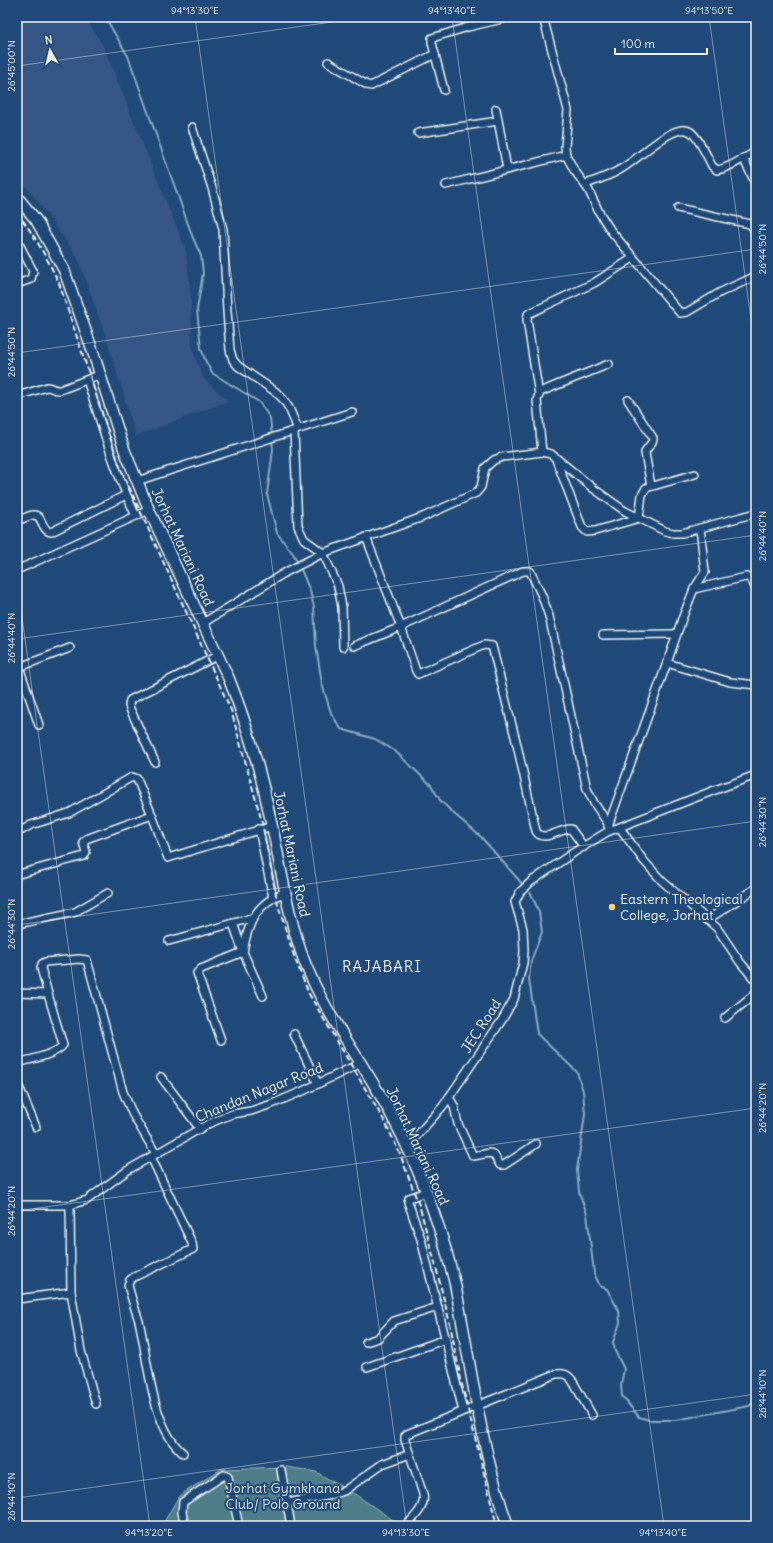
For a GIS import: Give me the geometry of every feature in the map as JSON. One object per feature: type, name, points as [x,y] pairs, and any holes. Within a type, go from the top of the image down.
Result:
[{"type":"highway","name":"Jorhat Mariani Road","points":[[17,197],[36,220],[64,270],[124,449],[149,510],[229,679],[247,727],[254,751],[298,942],[305,963],[331,1014],[386,1106],[426,1192],[442,1236],[455,1284],[476,1406],[490,1464],[508,1526]]},
{"type":"street","points":[[444,90],[431,40],[435,36],[481,23],[511,17]]},
{"type":"street","points":[[543,17],[568,110],[565,138],[566,155],[574,170],[586,184],[604,220],[633,258],[680,313],[687,312],[721,292],[756,276]]},
{"type":"street","points":[[328,62],[371,86],[435,54]]},
{"type":"street","points":[[496,109],[506,169]]},
{"type":"street","points":[[418,133],[498,121]]},
{"type":"street","points":[[192,127],[224,229],[230,350],[233,360],[238,366],[276,392],[283,399],[293,431],[298,526],[304,539],[323,553],[335,578],[342,600],[343,647]]},
{"type":"street","points":[[586,184],[628,165],[669,134],[678,130],[684,129],[694,134],[712,166],[717,170],[756,152]]},
{"type":"street","points":[[446,185],[566,155]]},
{"type":"street","points":[[743,158],[756,184]]},
{"type":"street","points":[[678,208],[750,224],[754,229],[756,236]]},
{"type":"street","points":[[17,240],[33,271],[31,280],[17,284]]},
{"type":"street","points":[[542,452],[538,395],[527,320],[528,314],[594,283],[633,258]]},
{"type":"street","points":[[538,395],[543,391],[609,364]]},
{"type":"street","points":[[17,396],[47,387],[60,390],[99,375]]},
{"type":"street","points":[[87,380],[110,452],[126,495],[136,516]]},
{"type":"street","points":[[628,400],[654,438],[652,443],[646,449],[645,453],[651,486]]},
{"type":"street","points":[[137,481],[352,412]]},
{"type":"street","points":[[203,623],[286,572],[312,558],[434,513],[476,493],[481,486],[485,468],[494,460],[502,457],[546,452],[555,457],[603,496],[657,528],[673,533],[700,528],[756,513]]},
{"type":"street","points":[[555,457],[582,527],[585,531],[595,531],[639,518]]},
{"type":"street","points":[[639,518],[643,492],[646,488],[695,474]]},
{"type":"street","points":[[17,521],[33,515],[39,518],[44,529],[51,532],[126,495]]},
{"type":"street","points":[[17,570],[149,510]]},
{"type":"street","points":[[607,832],[676,634],[694,590],[705,572],[700,528]]},
{"type":"street","points":[[366,537],[418,674],[484,645],[492,646],[517,745],[536,831],[542,837],[546,837],[571,829],[584,847]]},
{"type":"street","points":[[354,646],[401,627],[523,571],[530,571],[542,596],[549,616],[587,789],[594,803],[609,824]]},
{"type":"street","points":[[694,590],[746,576],[751,580],[756,589]]},
{"type":"street","points":[[603,635],[676,634]]},
{"type":"street","points":[[39,725],[18,668],[70,648]]},
{"type":"street","points":[[155,762],[130,709],[130,700],[218,656]]},
{"type":"street","points":[[667,663],[730,682],[756,685]]},
{"type":"street","name":"JEC Road","points":[[406,1148],[430,1123],[449,1097],[502,1020],[514,999],[523,963],[524,951],[523,929],[515,902],[520,892],[532,881],[607,832],[756,775]]},
{"type":"street","points":[[17,833],[31,825],[69,813],[132,777],[137,779],[168,858],[272,826]]},
{"type":"street","points":[[19,874],[84,856],[86,852],[83,842],[86,839],[152,815]]},
{"type":"street","points":[[620,828],[644,861],[662,881],[717,928],[740,962],[756,981]]},
{"type":"street","points":[[259,829],[273,898]]},
{"type":"street","points":[[707,920],[756,888]]},
{"type":"street","points":[[243,952],[246,935],[252,918],[273,898],[286,892]]},
{"type":"street","points":[[17,924],[75,912],[108,893]]},
{"type":"street","points":[[169,941],[252,918]]},
{"type":"street","points":[[233,923],[243,952],[263,996]]},
{"type":"street","points":[[221,1040],[197,973],[201,969],[243,952]]},
{"type":"street","points":[[17,1063],[60,1050],[62,1045],[42,971],[42,964],[45,962],[79,959],[87,960],[109,1044],[125,1097],[154,1156],[192,1243],[193,1249],[134,1277],[130,1280],[128,1285],[139,1320],[156,1405],[170,1438],[177,1448],[183,1453]]},
{"type":"street","points":[[725,1018],[756,992]]},
{"type":"street","points":[[17,994],[48,994]]},
{"type":"street","points":[[294,1034],[318,1084]]},
{"type":"street","name":"Chandan Nagar Road","points":[[17,1205],[70,1206],[87,1200],[121,1174],[200,1129],[225,1117],[272,1104],[361,1063]]},
{"type":"street","points":[[161,1076],[200,1129]]},
{"type":"street","points":[[17,1082],[36,1127]]},
{"type":"street","points":[[449,1097],[454,1106],[458,1124],[473,1156],[490,1153],[500,1165],[504,1165],[536,1144]]},
{"type":"street","points":[[426,1192],[409,1198],[408,1202],[421,1239],[463,1411]]},
{"type":"street","points":[[70,1206],[71,1292],[81,1351],[96,1404]]},
{"type":"street","points":[[17,1300],[71,1292]]},
{"type":"street","points":[[366,1342],[378,1338],[394,1321],[438,1307]]},
{"type":"street","points":[[367,1366],[446,1339]]},
{"type":"street","points":[[406,1526],[424,1503],[423,1494],[404,1440],[405,1436],[463,1411],[561,1373],[568,1375],[572,1380],[592,1415]]},
{"type":"street","points":[[287,1503],[327,1496],[344,1491],[382,1464],[410,1454]]},
{"type":"street","points":[[280,1470],[291,1526]]},
{"type":"street","points":[[185,1526],[182,1512],[183,1502],[224,1475],[228,1477],[239,1526]]},
{"type":"shaded area","points":[[17,17],[85,17],[104,48],[186,250],[191,297],[192,347],[203,378],[228,401],[136,436],[106,337],[78,259],[46,212],[17,176]]},
{"type":"green space","name":"Jorhat Gymkhana Club/ Polo Ground","points":[[287,1467],[316,1472],[356,1495],[402,1526],[164,1526],[164,1522],[179,1496],[221,1469]]},
{"type":"waterway","points":[[105,17],[128,56],[193,238],[201,256],[203,273],[197,310],[201,348],[206,362],[212,373],[259,402],[270,418],[272,436]]},
{"type":"waterway","points":[[272,440],[273,450],[267,494],[277,533],[294,555],[298,563]]},
{"type":"waterway","points":[[300,567],[310,591],[314,607],[316,646],[322,684],[331,713],[341,729],[375,739],[395,751],[431,785],[440,800],[481,837],[524,886]]},
{"type":"waterway","points":[[527,889],[531,894],[539,912],[542,932],[531,961],[529,979],[537,1034],[577,1072],[583,1091],[585,1114],[577,1170],[579,1192],[587,1214],[594,1273],[600,1286],[607,1289],[619,1311],[620,1323],[613,1342],[615,1351],[624,1369],[621,1385],[622,1396],[639,1417],[649,1420],[676,1420],[749,1406],[756,1400]]},
{"type":"railway","points":[[17,213],[40,246],[59,283],[120,467],[231,710],[262,822],[278,905],[295,959],[309,994],[385,1122],[400,1154],[420,1208],[450,1324],[462,1385],[497,1526]]},
{"type":"place","name":"Eastern Theological College, Jorhat","points":[[612,907]]},
{"type":"district","name":"RAJABARI","points":[[382,966]]}]
